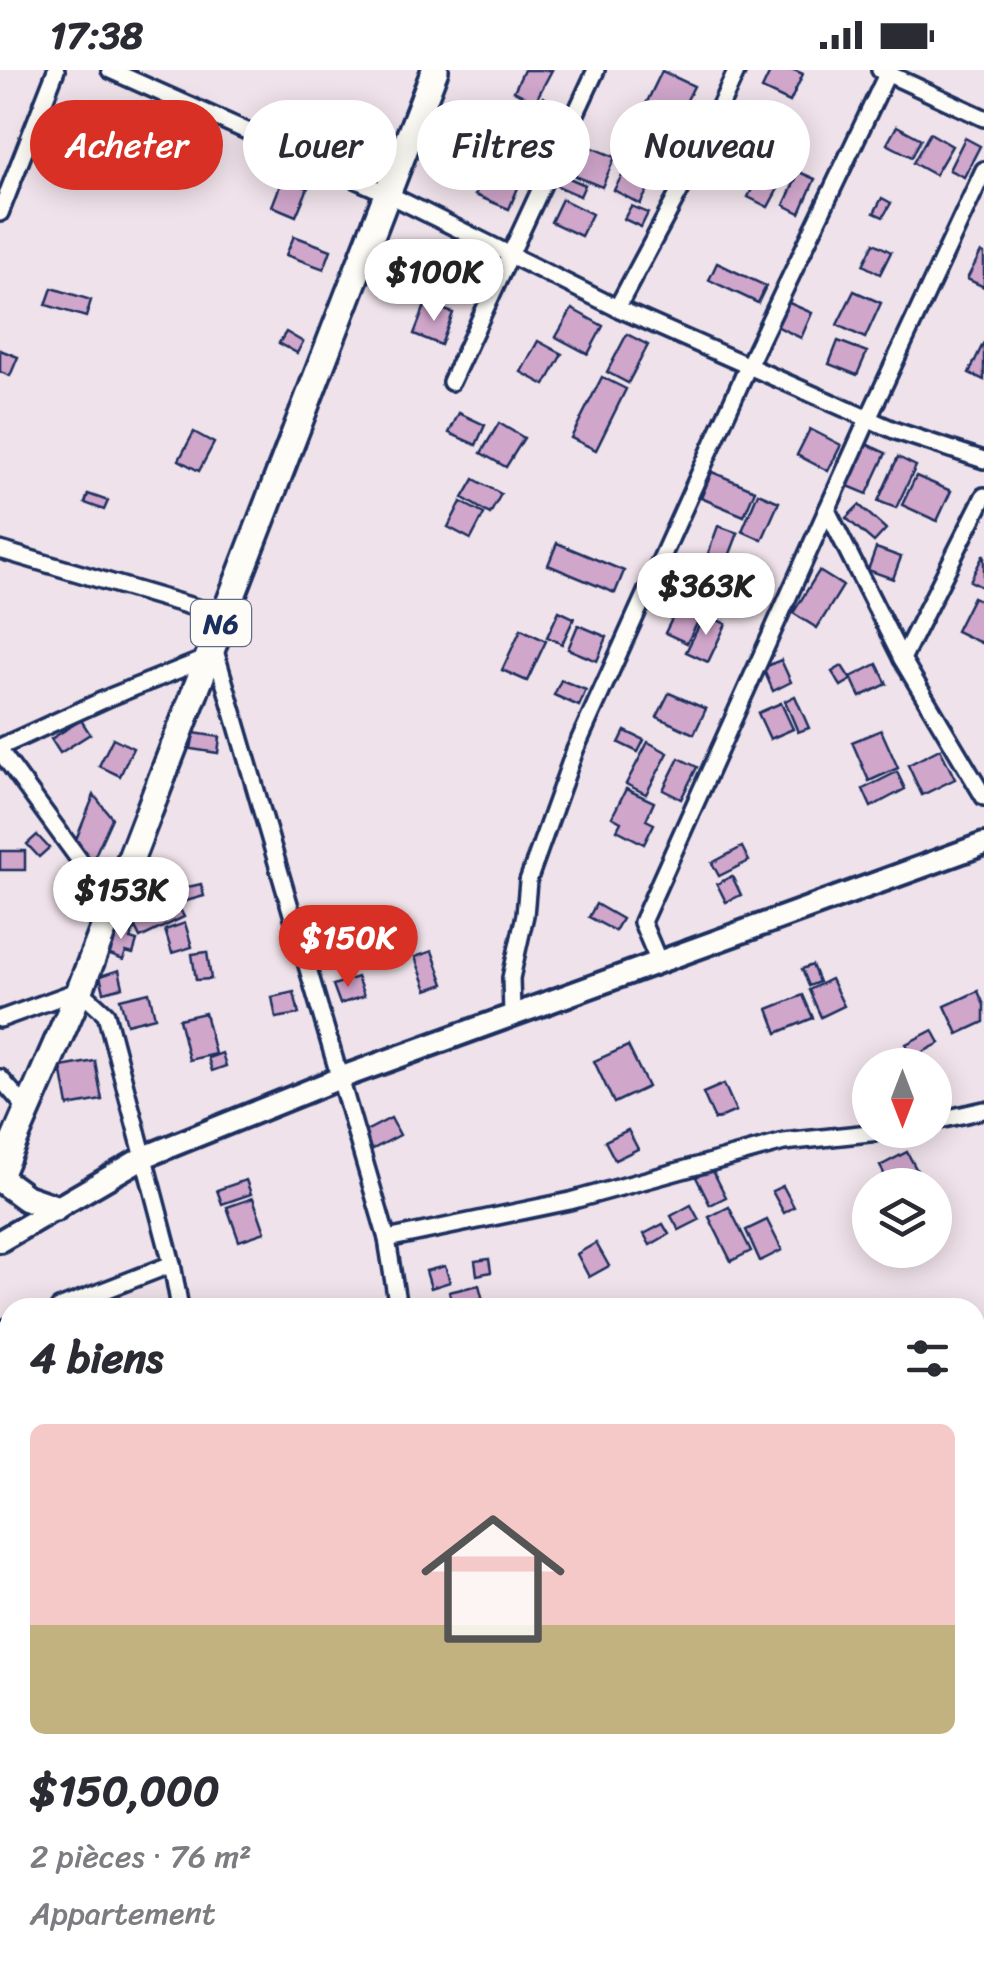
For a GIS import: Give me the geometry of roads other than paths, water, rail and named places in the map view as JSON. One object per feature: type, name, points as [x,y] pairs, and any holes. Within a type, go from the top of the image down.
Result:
[{"type":"highway","name":"N6","points":[[0,1176],[80,990],[435,70]]},
{"type":"highway","points":[[0,1176],[26,1198],[56,1208]]},
{"type":"main road","points":[[0,1241],[144,1156],[512,1014],[984,844]]},
{"type":"street","points":[[0,212],[56,70]]},
{"type":"street","points":[[110,70],[388,194],[617,308],[868,419],[984,460]]},
{"type":"street","points":[[451,382],[596,70]]},
{"type":"street","points":[[617,308],[684,183],[737,70]]},
{"type":"street","points":[[512,1014],[511,978],[528,881],[575,750],[886,71],[984,118]]},
{"type":"street","points":[[658,960],[642,922],[826,510],[984,170]]},
{"type":"street","points":[[902,659],[984,496]]},
{"type":"street","points":[[826,510],[902,659],[984,797]]},
{"type":"street","points":[[0,550],[224,616]]},
{"type":"street","points":[[113,906],[0,749],[211,651],[387,1239],[396,1298]]},
{"type":"street","points":[[0,1018],[80,990],[106,1014],[178,1298]]},
{"type":"street","points":[[0,1078],[28,1110]]},
{"type":"street","points":[[952,1118],[984,1110]]},
{"type":"street","points":[[387,1239],[570,1201],[784,1142],[852,1135]]},
{"type":"street","points":[[85,1298],[172,1264]]}]
